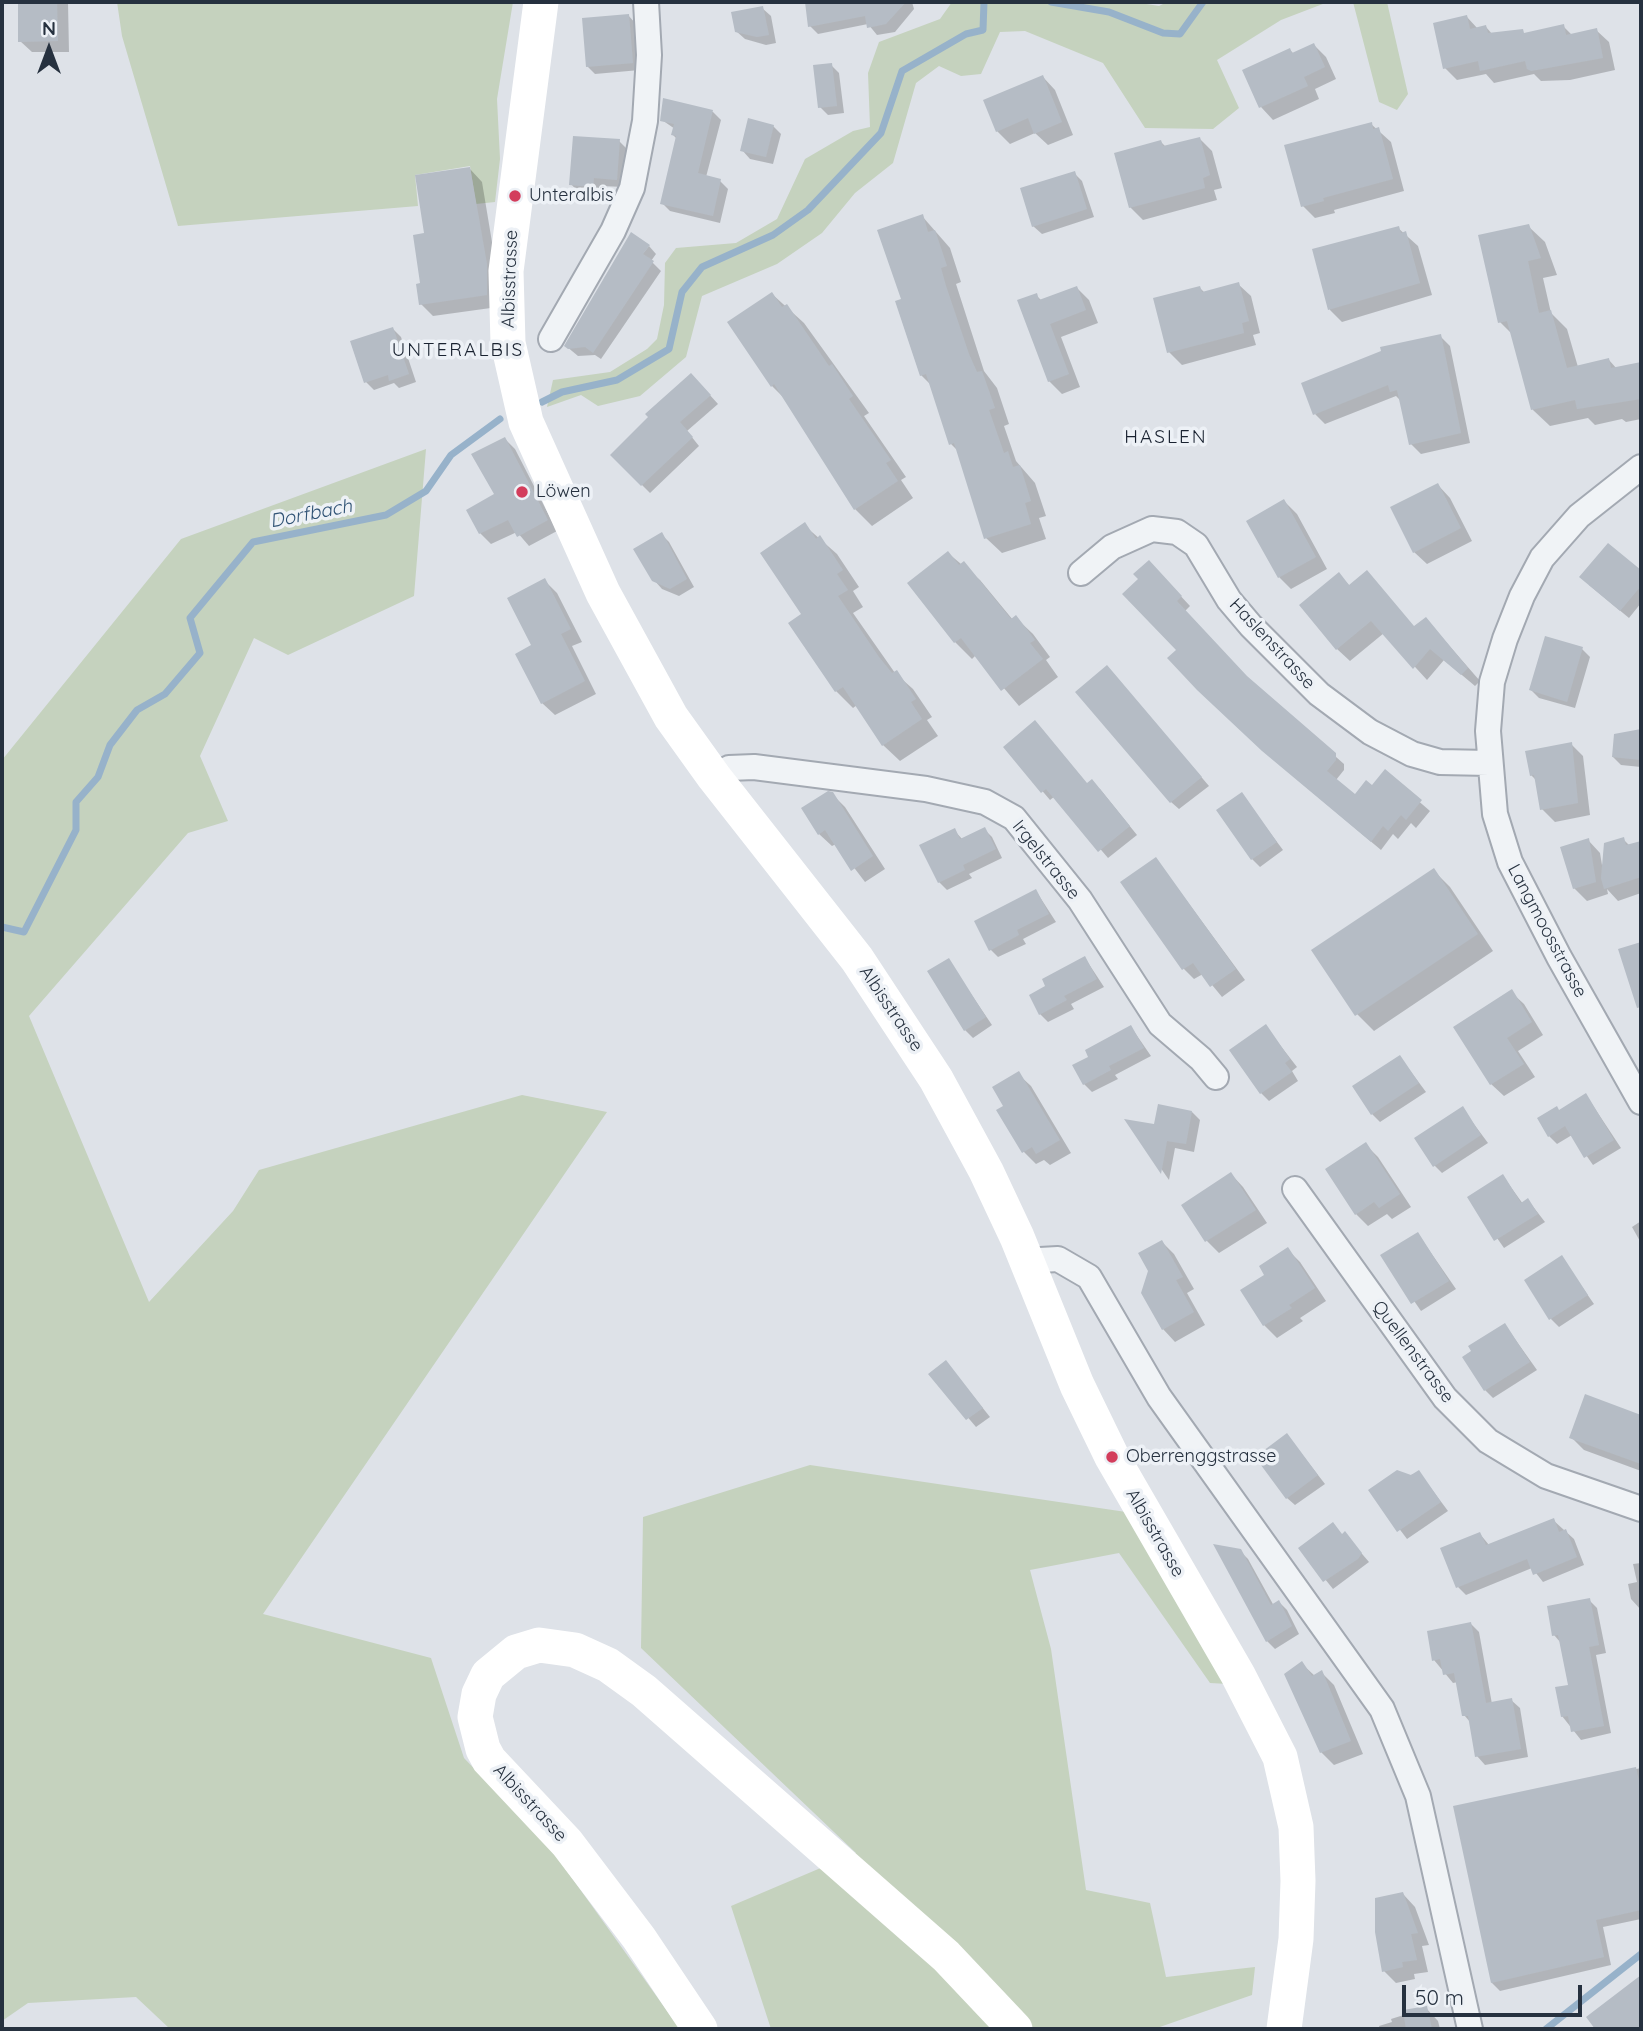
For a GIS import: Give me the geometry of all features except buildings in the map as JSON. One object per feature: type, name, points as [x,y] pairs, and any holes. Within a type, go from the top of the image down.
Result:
[{"type":"main road","name":"Albisstrasse","points":[[541,2],[506,271],[508,343],[526,422],[603,593],[671,717],[714,778],[834,928],[895,1014],[936,1079],[986,1171],[1029,1265],[1077,1385],[1112,1457],[1238,1675],[1280,1757],[1296,1827],[1298,1881],[1296,1939],[1284,2029]]},
{"type":"main road","name":"Albisstrasse","points":[[700,2029],[639,1938],[567,1843],[508,1781],[483,1749],[475,1717],[479,1694],[497,1665],[516,1652],[539,1645],[575,1650],[608,1665],[645,1691],[946,1956],[1015,2029]]},
{"type":"street","points":[[551,339],[613,231],[632,188],[645,121],[649,55],[646,2]]},
{"type":"street","name":"Langmoosstrasse","points":[[1641,467],[1579,516],[1542,558],[1522,596],[1492,682],[1489,763],[1495,814],[1510,862],[1590,1014],[1641,1101]]},
{"type":"street","name":"Haslenstrasse","points":[[1081,573],[1112,547],[1152,529],[1177,532],[1196,545],[1229,600],[1251,626],[1319,694],[1370,733],[1412,754],[1440,762],[1489,763]]},
{"type":"street","name":"Irgelstrasse","points":[[714,778],[729,768],[754,767],[926,789],[985,802],[1014,818],[1080,900],[1160,1024],[1216,1077]]},
{"type":"street","name":"Quellenstrasse","points":[[1295,1189],[1445,1398],[1488,1441],[1546,1476],[1641,1509]]},
{"type":"street","points":[[1029,1265],[1040,1260],[1058,1259],[1089,1277],[1159,1397],[1382,1709],[1418,1796],[1470,2029]]},
{"type":"green space","points":[[117,2],[513,2],[497,99],[500,159],[495,202],[476,204],[470,166],[415,175],[418,206],[178,226],[122,36]]},
{"type":"green space","points":[[952,2],[1134,2],[1159,6],[1167,2],[1328,2],[1281,20],[1217,60],[1239,108],[1213,129],[1145,128],[1103,63],[1025,31],[1000,32],[981,74],[961,76],[939,66],[916,83],[893,163],[855,193],[822,233],[777,264],[702,296],[686,357],[640,396],[598,406],[581,395],[547,407],[553,380],[610,372],[647,349],[657,339],[664,305],[665,263],[676,248],[736,243],[777,219],[805,159],[853,131],[870,127],[868,73],[879,42],[940,19]]},
{"type":"green space","points":[[1353,2],[1387,2],[1408,94],[1397,110],[1379,102]]},
{"type":"green space","points":[[426,449],[414,596],[288,655],[254,638],[200,756],[228,821],[188,833],[29,1016],[149,1302],[233,1211],[259,1170],[522,1095],[607,1112],[263,1614],[431,1658],[464,1758],[552,1850],[680,2029],[170,2029],[136,1997],[28,2003],[2,2021],[2,760],[181,539]]},
{"type":"green space","points":[[810,1465],[1126,1512],[1228,1684],[1210,1683],[1119,1553],[1030,1570],[1051,1649],[1086,1890],[1150,1903],[1166,1977],[1255,1967],[1252,1995],[1154,2029],[771,2029],[731,1906],[856,1853],[641,1648],[643,1517]]},
{"type":"waterway","points":[[542,402],[562,392],[617,380],[669,349],[682,292],[702,267],[773,235],[808,210],[881,133],[902,71],[966,34],[983,30],[984,2]]},
{"type":"waterway","points":[[1051,2],[1109,12],[1163,33],[1180,34],[1203,2]]},
{"type":"waterway","name":"Dorfbach","points":[[2,927],[24,932],[76,830],[76,802],[98,777],[110,745],[137,710],[165,694],[200,653],[190,618],[253,542],[386,515],[426,491],[451,455],[500,419]]},
{"type":"waterway","points":[[1546,2029],[1641,1954]]},
{"type":"place","name":"Unteralbis","points":[[515,196]]},
{"type":"place","name":"Löwen","points":[[522,492]]},
{"type":"place","name":"Oberrenggstrasse","points":[[1112,1457]]},
{"type":"district","name":"UNTERALBIS","points":[[458,350]]},
{"type":"district","name":"HASLEN","points":[[1166,437]]}]
